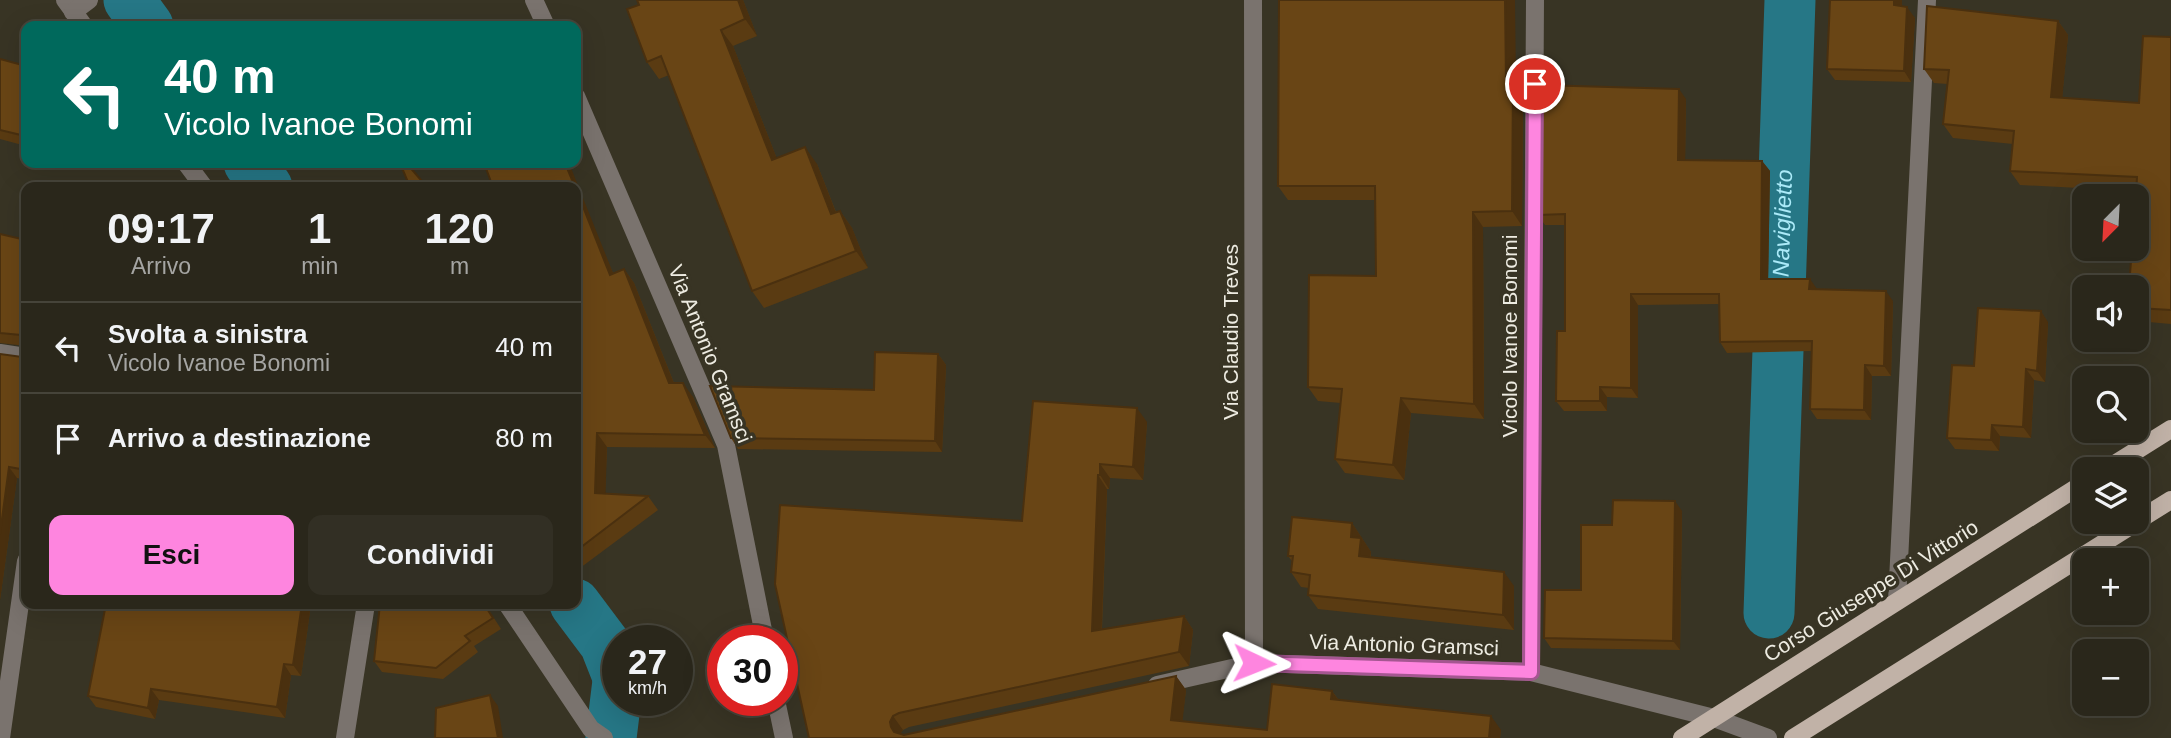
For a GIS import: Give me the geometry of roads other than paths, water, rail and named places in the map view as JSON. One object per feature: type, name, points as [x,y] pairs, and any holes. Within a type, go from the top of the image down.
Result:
[{"type":"main road","points":[[2126,457],[2171,429]]},
{"type":"main road","name":"Corso Giuseppe Di Vittorio","points":[[1682,738],[2072,491]]},
{"type":"main road","points":[[2149,514],[2171,500]]},
{"type":"main road","points":[[1793,738],[2118,534]]},
{"type":"street","points":[[74,13],[89,0]]},
{"type":"street","points":[[534,0],[543,21]]},
{"type":"street","name":"Via Claudio Treves","points":[[1253,0],[1254,663]]},
{"type":"street","name":"Vicolo Ivanoe Bonomi","points":[[1531,672],[1535,0]]},
{"type":"street","points":[[1897,601],[1927,0]]},
{"type":"street","name":"Via Antonio Gramsci","points":[[581,108],[726,445],[762,625]]},
{"type":"street","points":[[0,353],[21,356]]},
{"type":"street","points":[[1,738],[21,596]]},
{"type":"street","points":[[345,738],[365,609]]},
{"type":"street","points":[[511,609],[598,733]]},
{"type":"street","name":"Via Antonio Gramsci","points":[[1135,689],[1254,663],[1531,672],[1714,718],[1768,738]]},
{"type":"street","points":[[779,716],[784,738]]},
{"type":"waterway","points":[[129,0],[144,21]]},
{"type":"waterway","name":"Naviglietto","points":[[1769,613],[1790,0]]},
{"type":"waterway","points":[[253,168],[263,182]]},
{"type":"waterway","points":[[579,609],[602,640]]},
{"type":"waterway","points":[[611,738],[614,716]]}]
